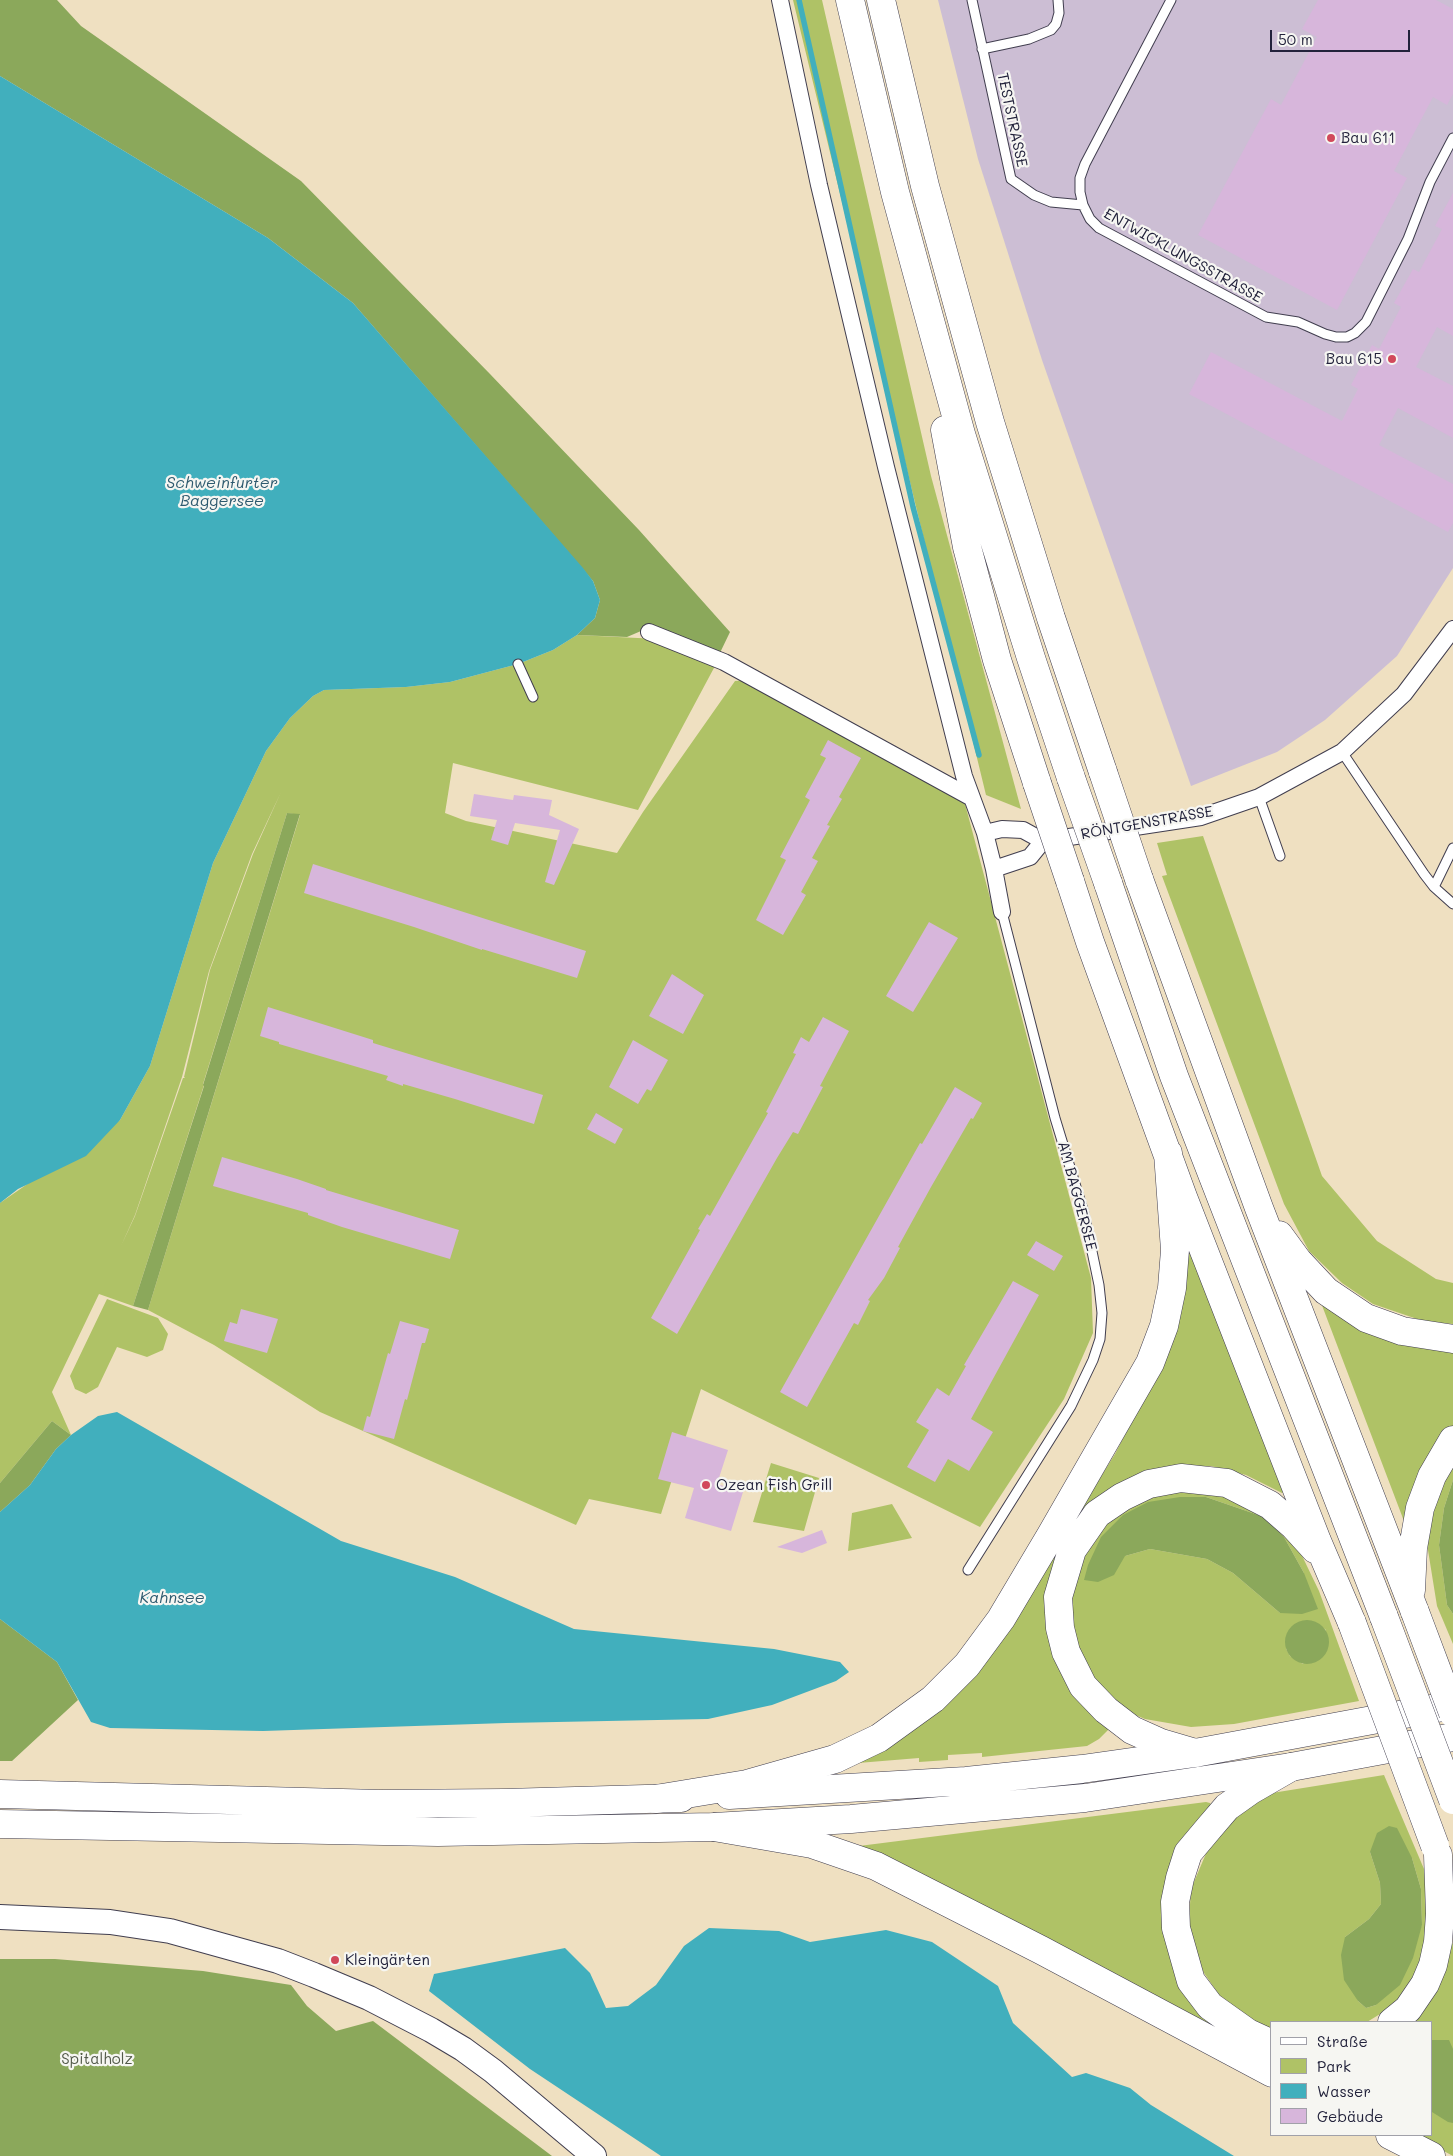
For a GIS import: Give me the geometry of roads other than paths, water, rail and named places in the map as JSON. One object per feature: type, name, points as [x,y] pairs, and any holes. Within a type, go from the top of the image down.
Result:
[{"type":"highway","points":[[850,0],[896,192],[936,342],[987,519],[1071,778],[1174,1076],[1453,1800]]},
{"type":"highway","points":[[881,0],[930,205],[990,422],[1051,618],[1139,879],[1259,1208],[1453,1712]]},
{"type":"highway","points":[[936,342],[946,443],[967,547],[997,660],[1037,783],[1110,998],[1187,1206],[1314,1532],[1352,1623],[1453,1894]]},
{"type":"highway","points":[[656,1799],[747,1784],[835,1760],[879,1738],[933,1699],[967,1665],[1001,1619],[1150,1363],[1164,1326],[1172,1288],[1175,1250],[1168,1152]]},
{"type":"highway","points":[[1259,1208],[1298,1261],[1326,1291],[1366,1318],[1402,1331],[1453,1339]]},
{"type":"highway","points":[[1413,1607],[1413,1548],[1420,1508],[1432,1476],[1453,1440]]},
{"type":"highway","points":[[1195,1753],[1161,1743],[1132,1730],[1106,1710],[1082,1686],[1066,1652],[1060,1628],[1058,1597],[1072,1550],[1096,1514],[1149,1484],[1181,1478],[1227,1484],[1270,1505],[1294,1526],[1328,1563]]},
{"type":"highway","points":[[0,1794],[380,1804],[656,1799],[966,1782],[1082,1769],[1195,1753],[1453,1705]]},
{"type":"highway","points":[[0,1824],[438,1832],[714,1827],[851,1819],[1085,1798],[1291,1767],[1453,1737]]},
{"type":"highway","points":[[1270,2043],[1248,2032],[1210,2006],[1191,1981],[1176,1928],[1176,1902],[1180,1878],[1188,1853],[1209,1828],[1227,1807],[1251,1790],[1291,1767]]},
{"type":"highway","points":[[714,1827],[812,1844],[876,1866],[1041,1950],[1270,2072]]},
{"type":"highway","points":[[1393,2021],[1408,2009],[1425,1984],[1433,1965],[1438,1942],[1440,1914],[1437,1850]]},
{"type":"highway","points":[[1392,2136],[1431,2156]]},
{"type":"main road","points":[[0,1917],[110,1922],[170,1932],[278,1961],[314,1975],[369,1998],[463,2049],[493,2071],[594,2156]]},
{"type":"street","name":"AM BAGGERSEE","points":[[780,0],[819,185],[886,467],[964,776],[994,868],[1002,912]]},
{"type":"street","name":"RÖNTGENSTRASSE","points":[[1043,841],[1201,817],[1259,797],[1342,752],[1404,694],[1453,629]]},
{"type":"street","points":[[649,632],[724,662],[824,716],[935,780],[972,798]]},
{"type":"street","points":[[984,833],[1002,829],[1023,830],[1043,841],[1030,857],[994,868]]},
{"type":"lane","name":"TESTSTRASSE","points":[[972,0],[1011,179],[1034,195],[1051,202],[1083,205]]},
{"type":"lane","points":[[982,49],[1029,39],[1051,30],[1056,24],[1059,13],[1058,0]]},
{"type":"lane","name":"ENTWICKLUNGSSTRASSE","points":[[1171,0],[1085,164],[1080,178],[1080,192],[1083,205],[1090,219],[1099,228],[1266,317],[1298,322],[1336,337],[1347,337],[1366,322],[1408,239],[1430,182],[1453,138]]},
{"type":"lane","points":[[518,664],[533,696]]},
{"type":"lane","points":[[1342,752],[1434,887],[1453,904]]},
{"type":"lane","points":[[1259,797],[1280,856]]},
{"type":"lane","points":[[1434,887],[1453,848]]},
{"type":"lane","name":"AM BAGGERSEE","points":[[968,1570],[1071,1406],[1096,1352],[1100,1338],[1102,1313],[1098,1276],[1084,1213],[1054,1118],[1002,912]]},
{"type":"water","name":"Schweinfurter Baggersee","points":[[0,76],[268,238],[353,303],[583,568],[593,581],[600,600],[595,618],[577,635],[553,650],[518,664],[450,682],[406,687],[324,690],[313,696],[290,718],[266,751],[213,863],[150,1066],[120,1120],[86,1156],[18,1189],[0,1203]]},
{"type":"water","name":"Kahnsee","points":[[117,1412],[341,1541],[455,1577],[574,1629],[774,1649],[840,1662],[849,1672],[836,1681],[772,1705],[708,1719],[263,1731],[110,1728],[91,1722],[57,1662],[0,1619],[0,1512],[30,1485],[56,1449],[71,1435],[98,1416]]},
{"type":"water","points":[[709,1928],[779,1931],[810,1942],[886,1930],[932,1942],[998,1986],[1013,2023],[1072,2077],[1086,2073],[1130,2088],[1151,2105],[1234,2156],[661,2156],[530,2069],[429,1991],[434,1974],[565,1948],[590,1973],[606,2008],[628,2006],[656,1985],[684,1946]]},
{"type":"waterway","points":[[799,0],[913,507],[979,755]]},
{"type":"place","name":"Bau 611","points":[[1331,138]]},
{"type":"place","name":"Bau 615","points":[[1392,359]]},
{"type":"place","name":"Ozean Fish Grill","points":[[706,1485]]},
{"type":"place","name":"Kleingärten","points":[[335,1960]]},
{"type":"park label","name":"Spitalholz","points":[[97,2059]]}]
